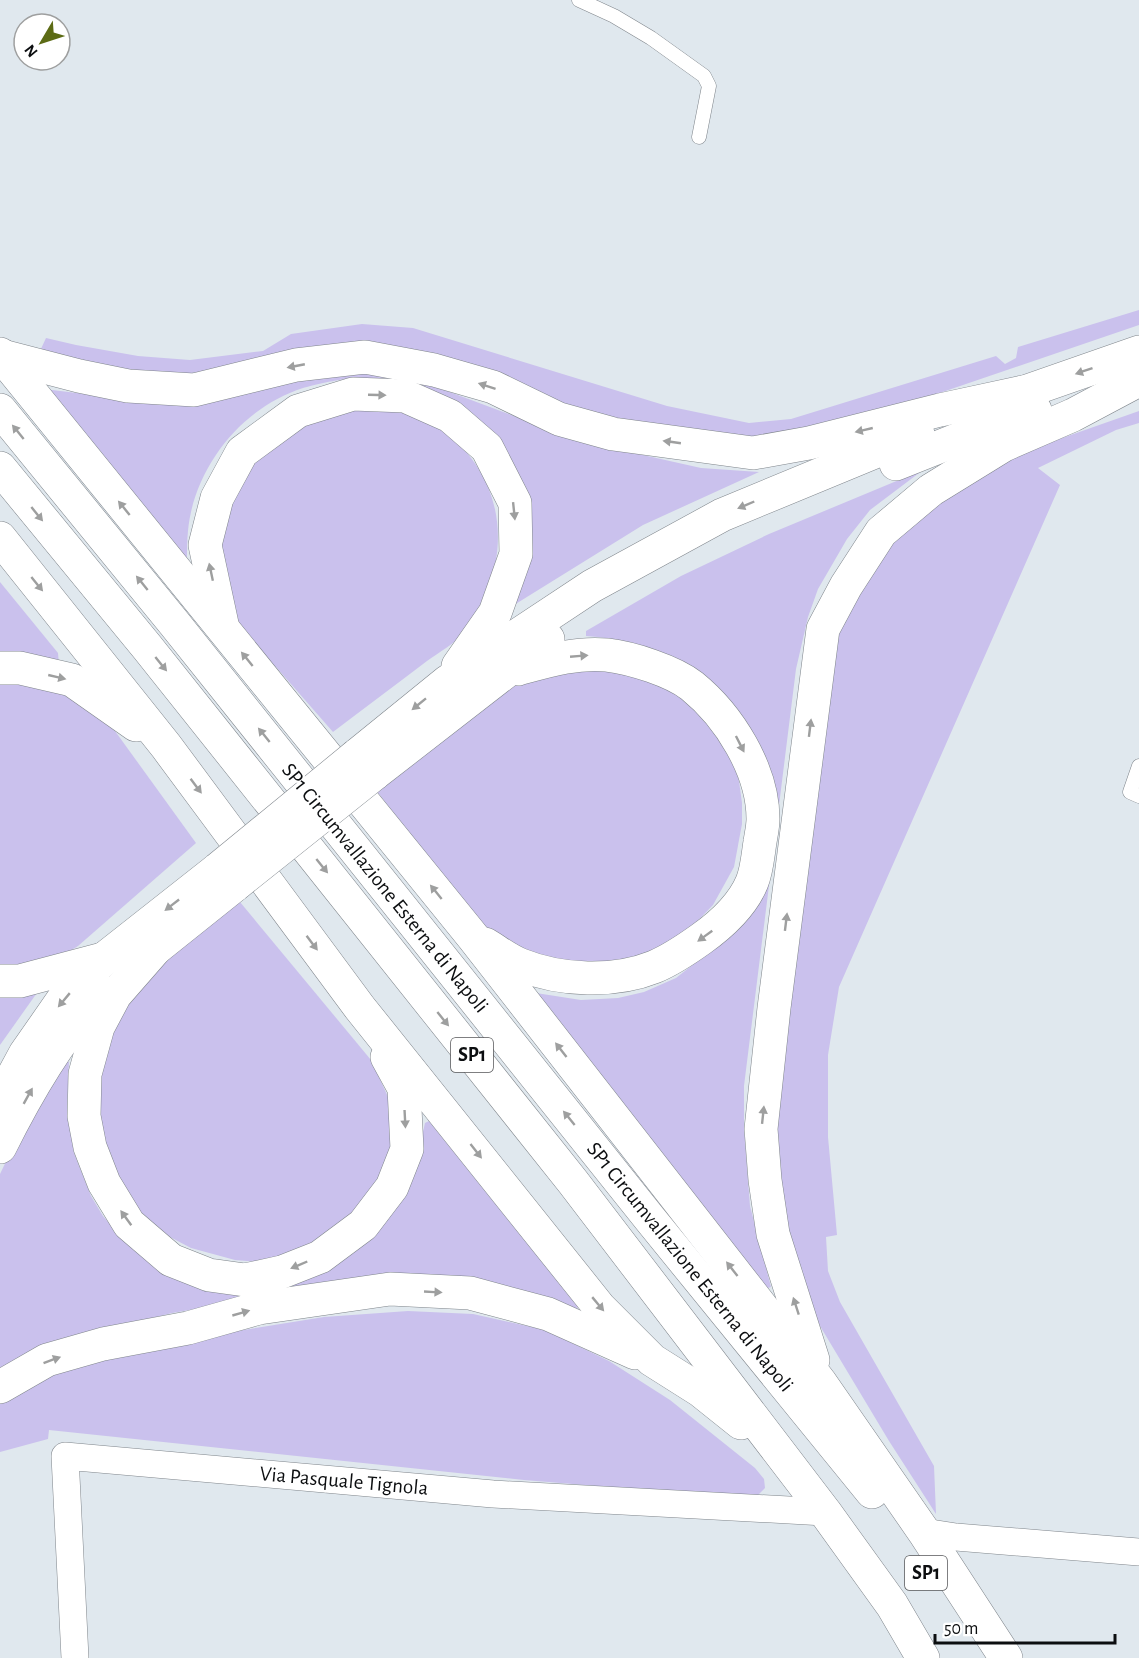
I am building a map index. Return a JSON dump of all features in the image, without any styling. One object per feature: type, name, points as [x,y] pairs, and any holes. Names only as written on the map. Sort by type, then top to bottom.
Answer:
[{"type":"highway","points":[[1,355],[79,376],[128,386],[194,390],[296,365],[365,357],[434,370],[493,387],[559,419],[613,435],[753,453],[809,443],[1023,392],[1138,372]]},
{"type":"highway","points":[[1,355],[473,937],[820,1382],[924,1532],[1006,1658]]},
{"type":"highway","points":[[0,1100],[25,1054],[64,998],[105,958],[226,877],[365,764],[502,674],[602,602],[703,549],[814,497],[1019,415],[1138,372]]},
{"type":"highway","points":[[847,1460],[773,1234],[765,1180],[761,1129],[774,1008],[823,629],[846,586],[882,532],[931,490],[1004,445],[1072,415],[1138,372]]},
{"type":"highway","points":[[447,682],[592,586],[722,515],[1023,392]]},
{"type":"highway","points":[[223,629],[205,545],[217,498],[242,452],[298,411],[353,394],[405,396],[450,416],[487,448],[515,503],[516,554],[495,613],[447,682],[365,764]]},
{"type":"highway","name":"SP1 Circumvallazione Esterna di Napoli","points":[[0,410],[870,1489],[980,1658]]},
{"type":"highway","name":"SP1 Circumvallazione Esterna di Napoli","points":[[0,468],[155,657],[573,1182],[825,1512],[892,1605],[923,1658]]},
{"type":"highway","name":"SP1","points":[[0,538],[166,746],[360,1008],[600,1308],[652,1360],[701,1391],[781,1455]]},
{"type":"highway","points":[[473,937],[520,965],[553,974],[586,978],[623,976],[655,967],[685,950],[737,909],[753,881],[763,819],[758,789],[748,759],[734,731],[691,685],[663,671],[609,655],[557,658],[502,674]]},
{"type":"highway","points":[[0,668],[20,668],[72,680],[166,746]]},
{"type":"highway","points":[[226,877],[157,947],[115,995],[98,1027],[85,1074],[84,1116],[90,1147],[104,1183],[129,1224],[171,1260],[208,1275],[245,1280],[282,1272],[320,1257],[363,1226],[392,1187],[407,1149],[404,1088],[360,1008]]},
{"type":"highway","points":[[0,1147],[46,1064],[93,1002],[121,975],[157,947]]},
{"type":"highway","points":[[0,981],[20,981],[105,958]]},
{"type":"highway","points":[[0,1387],[47,1360],[103,1344],[188,1328],[259,1308],[390,1290],[470,1293],[548,1314],[652,1360]]},
{"type":"street","name":"Via Pasquale Tignola","points":[[75,1658],[65,1456],[493,1494],[825,1512]]},
{"type":"street","points":[[924,1532],[956,1537],[1139,1552]]},
{"type":"lane","points":[[579,0],[614,16],[651,38],[704,76],[709,86],[699,137]]},
{"type":"lane","points":[[1139,766],[1130,792],[1139,796]]},
{"type":"shaded area","points":[[1139,310],[1139,325],[834,429],[761,442],[626,428],[453,369],[204,371],[165,377],[40,351],[46,338],[138,356],[190,360],[263,351],[291,334],[362,324],[413,328],[667,406],[749,423],[791,419],[996,356],[1005,364],[1016,358],[1018,347]]},
{"type":"shaded area","points":[[346,372],[383,374],[439,388],[554,431],[625,451],[701,468],[759,472],[643,525],[514,605],[495,452],[361,383],[352,379],[307,387],[283,396],[246,420],[217,453],[197,491],[189,525],[187,563],[44,389],[150,402]]},
{"type":"shaded area","points":[[312,409],[407,412],[422,417],[461,446],[479,469],[491,495],[497,522],[497,551],[492,579],[480,607],[460,637],[333,732],[276,667],[271,668],[242,629],[227,602],[218,540],[235,477]]},
{"type":"shaded area","points":[[1139,411],[1139,423],[1116,430],[1038,468],[1060,485],[839,987],[828,1055],[828,1137],[837,1235],[826,1237],[828,1271],[840,1302],[934,1466],[936,1514],[820,1326],[789,1245],[773,1188],[773,1094],[834,629],[888,537],[1011,456]]},
{"type":"shaded area","points":[[923,470],[870,510],[847,539],[818,589],[808,617],[796,669],[744,1086],[744,1129],[750,1206],[771,1287],[762,1290],[656,1152],[618,1097],[536,993],[581,1000],[618,998],[644,992],[676,978],[709,952],[769,813],[675,659],[632,643],[586,636],[586,631],[681,576],[769,534]]},
{"type":"shaded area","points":[[0,582],[58,653],[59,665],[0,656]]},
{"type":"shaded area","points":[[623,663],[698,705],[733,760],[742,803],[742,824],[734,867],[713,905],[682,937],[638,960],[595,969],[545,963],[482,929],[373,786],[516,675]]},
{"type":"shaded area","points":[[0,683],[29,684],[62,694],[88,707],[115,731],[196,843],[78,946],[60,957],[0,970]]},
{"type":"shaded area","points":[[235,896],[371,1060],[389,1099],[395,1129],[387,1160],[370,1198],[319,1246],[258,1262],[235,1260],[191,1248],[170,1237],[135,1207],[121,1189],[91,1099],[116,1005]]},
{"type":"shaded area","points":[[39,990],[0,1045],[0,995]]},
{"type":"shaded area","points":[[62,1062],[69,1062],[67,1107],[74,1153],[91,1196],[103,1216],[120,1236],[254,1291],[415,1166],[425,1123],[429,1121],[577,1306],[579,1313],[253,1299],[172,1313],[85,1335],[0,1372],[0,1174],[30,1112]]},
{"type":"shaded area","points":[[408,1311],[473,1314],[545,1330],[609,1361],[670,1400],[755,1468],[764,1479],[765,1488],[758,1495],[743,1498],[524,1480],[49,1430],[48,1439],[0,1452],[0,1399],[64,1367],[144,1346],[324,1317]]}]
